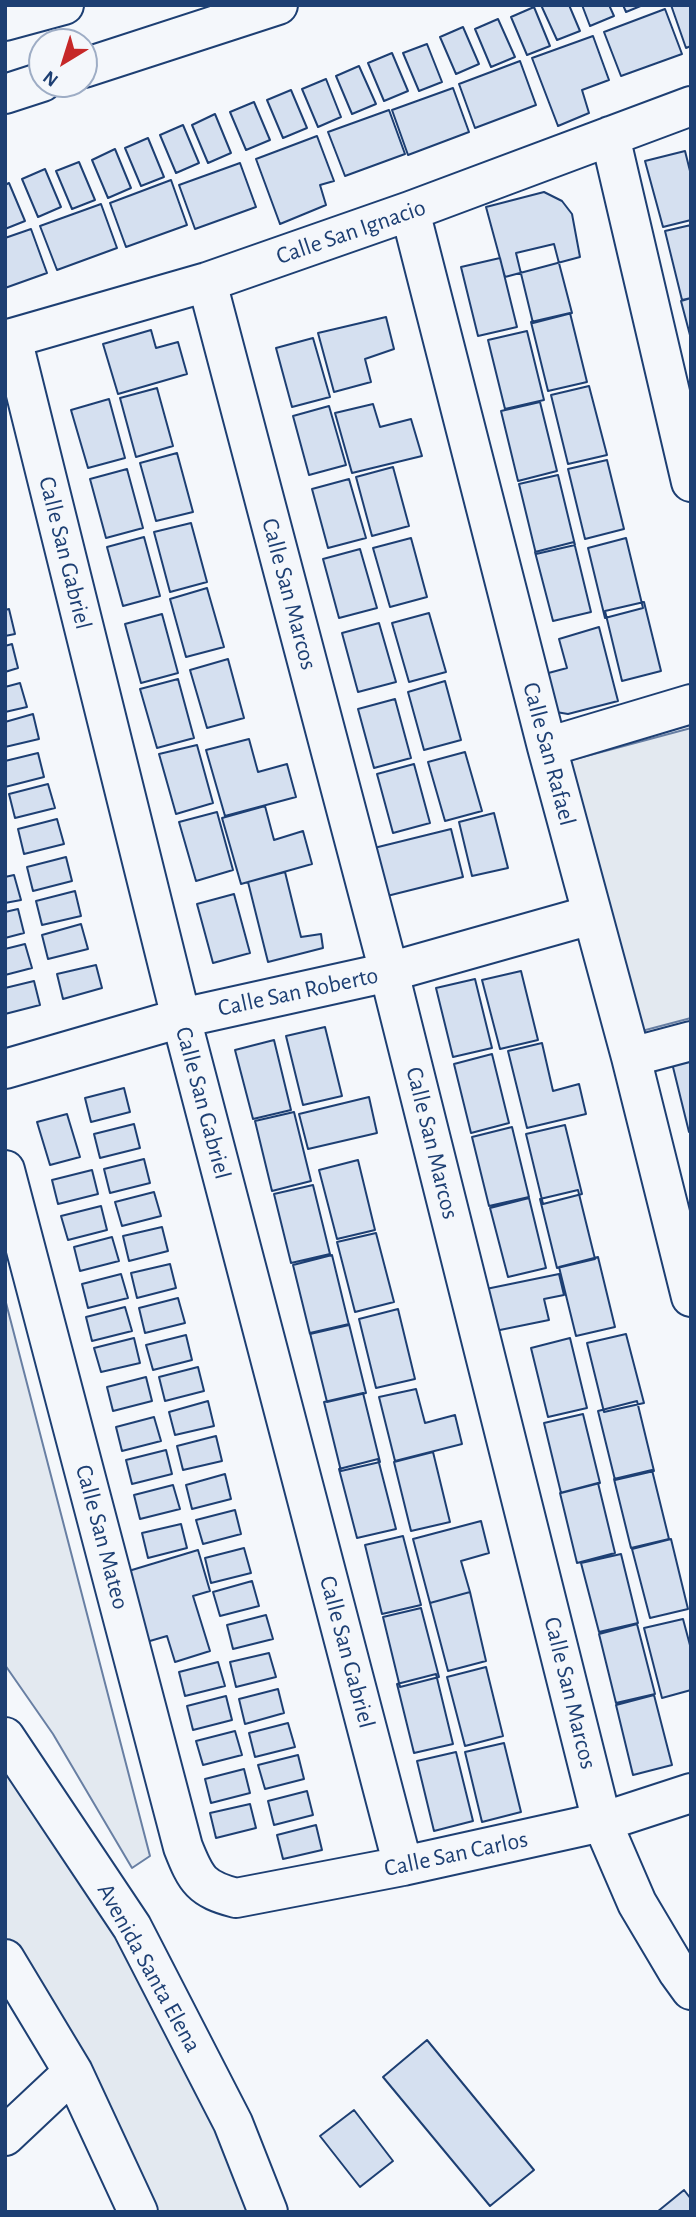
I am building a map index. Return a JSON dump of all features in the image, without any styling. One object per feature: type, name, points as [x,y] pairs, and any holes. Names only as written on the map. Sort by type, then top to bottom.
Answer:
[{"type":"street","points":[[5,21],[64,5]]},
{"type":"street","points":[[98,63],[278,5]]},
{"type":"street","points":[[5,94],[28,87]]},
{"type":"street","name":"Calle San Ignacio","points":[[8,339],[207,282],[410,211],[691,106]]},
{"type":"street","points":[[610,136],[691,482]]},
{"type":"street","name":"Calle San Rafael","points":[[410,211],[691,1297]]},
{"type":"street","name":"Calle San Marcos","points":[[207,282],[389,972],[602,1822],[636,1903],[691,1990]]},
{"type":"street","name":"Calle San Gabriel","points":[[8,339],[181,1018],[403,1866]]},
{"type":"street","points":[[547,747],[691,704]]},
{"type":"street","name":"Calle San Roberto","points":[[5,1069],[181,1018],[389,972],[591,915]]},
{"type":"street","points":[[631,1057],[691,1041]]},
{"type":"street","name":"Calle San Mateo","points":[[5,1170],[183,1847],[192,1870],[201,1882],[218,1894]]},
{"type":"street","name":"Avenida Santa Elena","points":[[5,1737],[132,1927],[233,2123],[268,2212]]},
{"type":"street","name":"Calle San Carlos","points":[[218,1894],[236,1899],[403,1866],[602,1822],[691,1793]]},
{"type":"street","points":[[5,1959],[73,2072],[138,2212]]},
{"type":"street","points":[[5,2136],[73,2072]]},
{"type":"shaded area","points":[[691,728],[691,1018],[638,1032],[564,762]]},
{"type":"shaded area","points":[[5,1299],[150,1856],[132,1868],[53,1734],[5,1665]]},
{"type":"shaded area","points":[[5,1737],[268,2212],[138,2212],[5,1959]]},
{"type":"building","points":[[541,5],[569,5],[580,31],[557,40]]},
{"type":"building","points":[[582,5],[609,5],[614,16],[590,26]]},
{"type":"building","points":[[623,5],[643,5],[626,12]]},
{"type":"building","points":[[671,5],[691,5],[691,46],[686,48]]},
{"type":"building","points":[[534,7],[550,46],[527,55],[511,17]]},
{"type":"building","points":[[665,9],[682,54],[621,76],[604,32]]},
{"type":"building","points":[[498,19],[515,57],[491,67],[475,29]]},
{"type":"building","points":[[463,27],[479,64],[456,74],[440,37]]},
{"type":"building","points":[[593,36],[609,80],[582,90],[589,113],[558,126],[532,58]]},
{"type":"building","points":[[427,44],[442,82],[419,91],[403,53]]},
{"type":"building","points":[[392,53],[408,91],[384,101],[368,63]]},
{"type":"building","points":[[520,61],[536,105],[475,128],[459,84]]},
{"type":"building","points":[[359,66],[376,104],[352,114],[336,76]]},
{"type":"building","points":[[326,79],[341,117],[318,127],[302,89]]},
{"type":"building","points":[[453,88],[469,132],[408,155],[392,110]]},
{"type":"building","points":[[291,90],[307,128],[283,138],[267,100]]},
{"type":"building","points":[[254,102],[270,140],[246,150],[230,112]]},
{"type":"building","points":[[389,110],[405,154],[345,176],[328,132]]},
{"type":"building","points":[[215,114],[231,153],[208,163],[192,125]]},
{"type":"building","points":[[183,125],[199,163],[176,173],[160,135]]},
{"type":"building","points":[[317,136],[334,181],[320,185],[326,205],[280,224],[256,159]]},
{"type":"building","points":[[148,138],[164,177],[141,186],[125,148]]},
{"type":"building","points":[[115,149],[131,188],[108,198],[92,160]]},
{"type":"building","points":[[685,151],[691,175],[691,220],[663,227],[645,161]]},
{"type":"building","points":[[79,162],[95,200],[72,209],[56,171]]},
{"type":"building","points":[[240,163],[256,207],[195,229],[179,185]]},
{"type":"building","points":[[45,169],[61,207],[38,217],[22,179]]},
{"type":"building","points":[[171,180],[187,225],[126,247],[110,203]]},
{"type":"building","points":[[9,183],[25,221],[5,229],[5,185]]},
{"type":"building","points":[[544,192],[562,201],[572,214],[580,257],[505,277],[486,207]]},
{"type":"building","points":[[101,204],[117,248],[57,270],[40,226]]},
{"type":"building","points":[[691,225],[691,298],[682,300],[665,231]]},
{"type":"building","points":[[31,229],[47,273],[5,288],[5,238]]},
{"type":"building","points":[[554,244],[572,313],[533,323],[516,253]]},
{"type":"building","points":[[500,258],[517,327],[478,336],[461,267]]},
{"type":"building","points":[[691,298],[691,339],[681,301]]},
{"type":"building","points":[[570,313],[587,382],[548,391],[531,322]]},
{"type":"building","points":[[386,317],[394,349],[365,359],[371,382],[334,392],[318,333]]},
{"type":"building","points":[[151,330],[156,348],[178,342],[187,374],[118,394],[103,344]]},
{"type":"building","points":[[527,331],[544,400],[505,409],[488,340]]},
{"type":"building","points":[[313,338],[330,397],[292,407],[276,348]]},
{"type":"building","points":[[589,386],[607,455],[568,464],[551,395]]},
{"type":"building","points":[[157,388],[173,446],[136,457],[120,398]]},
{"type":"building","points":[[109,399],[125,458],[88,468],[71,410]]},
{"type":"building","points":[[540,402],[557,471],[518,481],[501,411]]},
{"type":"building","points":[[373,404],[380,427],[411,419],[422,456],[352,473],[335,413]]},
{"type":"building","points":[[329,406],[346,465],[309,475],[293,416]]},
{"type":"building","points":[[177,453],[193,512],[156,521],[140,463]]},
{"type":"building","points":[[607,460],[624,529],[585,539],[568,469]]},
{"type":"building","points":[[393,467],[409,526],[372,536],[356,477]]},
{"type":"building","points":[[127,469],[143,528],[106,538],[90,479]]},
{"type":"building","points":[[558,475],[575,545],[536,554],[519,484]]},
{"type":"building","points":[[349,479],[366,538],[328,548],[312,489]]},
{"type":"building","points":[[191,523],[207,582],[170,592],[154,532]]},
{"type":"building","points":[[144,537],[160,596],[123,606],[107,547]]},
{"type":"building","points":[[411,538],[427,597],[390,607],[373,548]]},
{"type":"building","points":[[626,538],[643,608],[605,618],[588,548]]},
{"type":"building","points":[[574,542],[591,612],[553,621],[535,552]]},
{"type":"building","points":[[360,549],[377,608],[339,618],[323,559]]},
{"type":"building","points":[[207,588],[224,647],[186,657],[170,599]]},
{"type":"building","points":[[644,602],[661,671],[622,681],[605,611]]},
{"type":"building","points":[[9,609],[15,634],[5,636],[5,610]]},
{"type":"building","points":[[429,613],[446,672],[409,682],[392,623]]},
{"type":"building","points":[[162,614],[178,673],[141,683],[125,624]]},
{"type":"building","points":[[379,623],[396,682],[358,692],[342,633]]},
{"type":"building","points":[[599,627],[618,701],[568,714],[556,712],[541,675],[567,668],[559,639]]},
{"type":"building","points":[[12,644],[18,668],[5,672],[5,646]]},
{"type":"building","points":[[228,659],[244,718],[207,728],[190,670]]},
{"type":"building","points":[[178,679],[194,738],[157,748],[140,689]]},
{"type":"building","points":[[445,681],[461,740],[424,750],[408,692]]},
{"type":"building","points":[[20,683],[27,707],[5,712],[5,687]]},
{"type":"building","points":[[395,699],[411,758],[374,768],[358,709]]},
{"type":"building","points":[[33,714],[39,739],[5,747],[5,722]]},
{"type":"building","points":[[249,739],[258,772],[287,764],[296,797],[225,816],[206,750]]},
{"type":"building","points":[[197,745],[213,803],[176,814],[159,754]]},
{"type":"building","points":[[465,752],[482,811],[445,821],[428,762]]},
{"type":"building","points":[[38,753],[44,777],[5,787],[5,761]]},
{"type":"building","points":[[414,764],[430,823],[393,833],[377,774]]},
{"type":"building","points":[[48,784],[55,808],[15,818],[9,794]]},
{"type":"building","points":[[265,806],[274,840],[303,831],[312,864],[241,884],[222,818]]},
{"type":"building","points":[[217,812],[233,870],[196,881],[179,822]]},
{"type":"building","points":[[494,813],[508,868],[472,876],[459,822]]},
{"type":"building","points":[[57,819],[64,844],[24,854],[18,829]]},
{"type":"building","points":[[451,829],[463,877],[383,897],[370,849]]},
{"type":"building","points":[[66,857],[72,881],[33,891],[27,867]]},
{"type":"building","points":[[285,872],[301,937],[321,934],[323,948],[268,962],[248,882]]},
{"type":"building","points":[[14,875],[21,900],[5,903],[5,877]]},
{"type":"building","points":[[75,891],[81,916],[42,925],[36,901]]},
{"type":"building","points":[[234,894],[250,953],[213,963],[197,904]]},
{"type":"building","points":[[18,909],[24,933],[5,938],[5,912]]},
{"type":"building","points":[[81,924],[88,949],[48,959],[42,935]]},
{"type":"building","points":[[25,944],[32,968],[5,975],[5,949]]},
{"type":"building","points":[[96,965],[102,988],[63,999],[57,974]]},
{"type":"building","points":[[521,971],[538,1040],[500,1049],[482,980]]},
{"type":"building","points":[[475,979],[492,1048],[453,1057],[436,988]]},
{"type":"building","points":[[34,981],[40,1005],[5,1014],[5,988]]},
{"type":"building","points":[[325,1027],[342,1096],[303,1105],[286,1036]]},
{"type":"building","points":[[274,1040],[291,1110],[253,1119],[235,1050]]},
{"type":"building","points":[[542,1043],[553,1091],[579,1084],[586,1114],[527,1128],[508,1051]]},
{"type":"building","points":[[492,1054],[509,1123],[471,1133],[454,1064]]},
{"type":"building","points":[[691,1059],[691,1132],[689,1132],[672,1063]]},
{"type":"building","points":[[124,1088],[130,1112],[91,1122],[85,1098]]},
{"type":"building","points":[[369,1097],[377,1133],[308,1149],[299,1114]]},
{"type":"building","points":[[294,1112],[311,1181],[272,1191],[255,1121]]},
{"type":"building","points":[[67,1114],[80,1157],[50,1165],[37,1122]]},
{"type":"building","points":[[134,1124],[140,1148],[100,1158],[94,1134]]},
{"type":"building","points":[[565,1125],[582,1194],[543,1204],[526,1134]]},
{"type":"building","points":[[512,1127],[529,1197],[489,1206],[472,1137]]},
{"type":"building","points":[[144,1159],[150,1183],[110,1193],[104,1169]]},
{"type":"building","points":[[358,1160],[375,1230],[337,1239],[319,1170]]},
{"type":"building","points":[[92,1170],[98,1194],[58,1204],[52,1180]]},
{"type":"building","points":[[313,1185],[330,1254],[291,1263],[274,1194]]},
{"type":"building","points":[[578,1190],[595,1259],[557,1268],[540,1199]]},
{"type":"building","points":[[154,1192],[161,1216],[122,1226],[115,1202]]},
{"type":"building","points":[[529,1198],[546,1268],[508,1277],[490,1208]]},
{"type":"building","points":[[101,1206],[107,1230],[68,1240],[61,1216]]},
{"type":"building","points":[[162,1227],[168,1251],[129,1261],[123,1236]]},
{"type":"building","points":[[376,1233],[394,1302],[355,1312],[337,1242]]},
{"type":"building","points":[[112,1237],[119,1261],[80,1271],[74,1247]]},
{"type":"building","points":[[332,1255],[349,1325],[310,1334],[293,1265]]},
{"type":"building","points":[[598,1257],[615,1327],[576,1336],[559,1267]]},
{"type":"building","points":[[170,1264],[176,1288],[137,1298],[131,1273]]},
{"type":"building","points":[[121,1274],[128,1298],[88,1308],[82,1284]]},
{"type":"building","points":[[559,1274],[564,1295],[544,1299],[549,1320],[495,1331],[486,1289]]},
{"type":"building","points":[[178,1298],[185,1323],[145,1333],[139,1308]]},
{"type":"building","points":[[125,1307],[132,1331],[92,1341],[86,1317]]},
{"type":"building","points":[[398,1309],[415,1379],[376,1388],[359,1319]]},
{"type":"building","points":[[349,1324],[366,1393],[327,1402],[310,1333]]},
{"type":"building","points":[[626,1334],[644,1403],[604,1412],[587,1343]]},
{"type":"building","points":[[186,1335],[192,1360],[153,1370],[146,1345]]},
{"type":"building","points":[[134,1338],[140,1363],[101,1372],[94,1348]]},
{"type":"building","points":[[570,1338],[587,1408],[548,1417],[531,1348]]},
{"type":"building","points":[[198,1367],[204,1391],[165,1401],[159,1377]]},
{"type":"building","points":[[146,1377],[152,1401],[113,1411],[107,1387]]},
{"type":"building","points":[[416,1389],[425,1423],[455,1415],[462,1444],[395,1461],[379,1397]]},
{"type":"building","points":[[363,1393],[380,1462],[341,1471],[324,1402]]},
{"type":"building","points":[[208,1401],[214,1426],[175,1435],[169,1412]]},
{"type":"building","points":[[637,1401],[654,1471],[615,1480],[598,1411]]},
{"type":"building","points":[[583,1414],[600,1483],[561,1493],[544,1423]]},
{"type":"building","points":[[154,1417],[161,1441],[122,1451],[116,1427]]},
{"type":"building","points":[[216,1436],[222,1461],[183,1470],[177,1446]]},
{"type":"building","points":[[166,1450],[172,1474],[132,1484],[126,1460]]},
{"type":"building","points":[[433,1452],[450,1522],[411,1531],[394,1462]]},
{"type":"building","points":[[378,1459],[396,1529],[357,1538],[339,1469]]},
{"type":"building","points":[[652,1470],[669,1539],[631,1548],[614,1479]]},
{"type":"building","points":[[225,1474],[231,1499],[192,1509],[186,1485]]},
{"type":"building","points":[[598,1483],[615,1553],[577,1563],[560,1493]]},
{"type":"building","points":[[173,1485],[180,1509],[140,1519],[134,1495]]},
{"type":"building","points":[[235,1510],[241,1534],[203,1544],[196,1520]]},
{"type":"building","points":[[481,1521],[489,1553],[461,1561],[470,1592],[430,1603],[413,1539]]},
{"type":"building","points":[[181,1524],[187,1548],[148,1558],[142,1533]]},
{"type":"building","points":[[403,1536],[421,1605],[382,1614],[365,1545]]},
{"type":"building","points":[[671,1539],[688,1609],[650,1618],[632,1549]]},
{"type":"building","points":[[244,1548],[251,1573],[211,1583],[205,1558]]},
{"type":"building","points":[[198,1550],[210,1591],[193,1596],[210,1651],[175,1662],[167,1636],[143,1643],[122,1573]]},
{"type":"building","points":[[621,1554],[638,1623],[599,1632],[581,1563]]},
{"type":"building","points":[[252,1581],[259,1606],[220,1616],[213,1592]]},
{"type":"building","points":[[470,1592],[486,1661],[448,1671],[430,1603]]},
{"type":"building","points":[[421,1608],[439,1677],[400,1687],[383,1617]]},
{"type":"building","points":[[266,1615],[273,1639],[233,1649],[227,1625]]},
{"type":"building","points":[[683,1619],[691,1649],[691,1690],[662,1698],[644,1628]]},
{"type":"building","points":[[637,1624],[655,1694],[616,1703],[599,1634]]},
{"type":"building","points":[[269,1653],[276,1677],[236,1687],[230,1662]]},
{"type":"building","points":[[218,1662],[225,1686],[185,1696],[179,1672]]},
{"type":"building","points":[[486,1667],[503,1736],[465,1746],[447,1677]]},
{"type":"building","points":[[436,1674],[453,1744],[414,1753],[397,1684]]},
{"type":"building","points":[[278,1689],[284,1713],[245,1724],[239,1699]]},
{"type":"building","points":[[654,1695],[672,1765],[633,1775],[616,1705]]},
{"type":"building","points":[[226,1696],[232,1720],[193,1730],[187,1706]]},
{"type":"building","points":[[288,1723],[295,1747],[255,1757],[249,1733]]},
{"type":"building","points":[[235,1731],[242,1755],[203,1765],[196,1741]]},
{"type":"building","points":[[504,1743],[521,1812],[482,1822],[465,1752]]},
{"type":"building","points":[[456,1752],[473,1821],[434,1831],[417,1761]]},
{"type":"building","points":[[298,1755],[304,1779],[265,1789],[258,1765]]},
{"type":"building","points":[[244,1769],[250,1793],[211,1803],[205,1779]]},
{"type":"building","points":[[307,1791],[313,1815],[274,1825],[268,1801]]},
{"type":"building","points":[[250,1804],[256,1828],[216,1838],[210,1813]]},
{"type":"building","points":[[316,1825],[322,1850],[283,1859],[277,1835]]},
{"type":"building","points":[[427,2040],[534,2170],[490,2206],[383,2077]]},
{"type":"building","points":[[354,2110],[393,2161],[360,2187],[320,2136]]},
{"type":"building","points":[[684,2190],[691,2199],[691,2212],[657,2212]]}]
